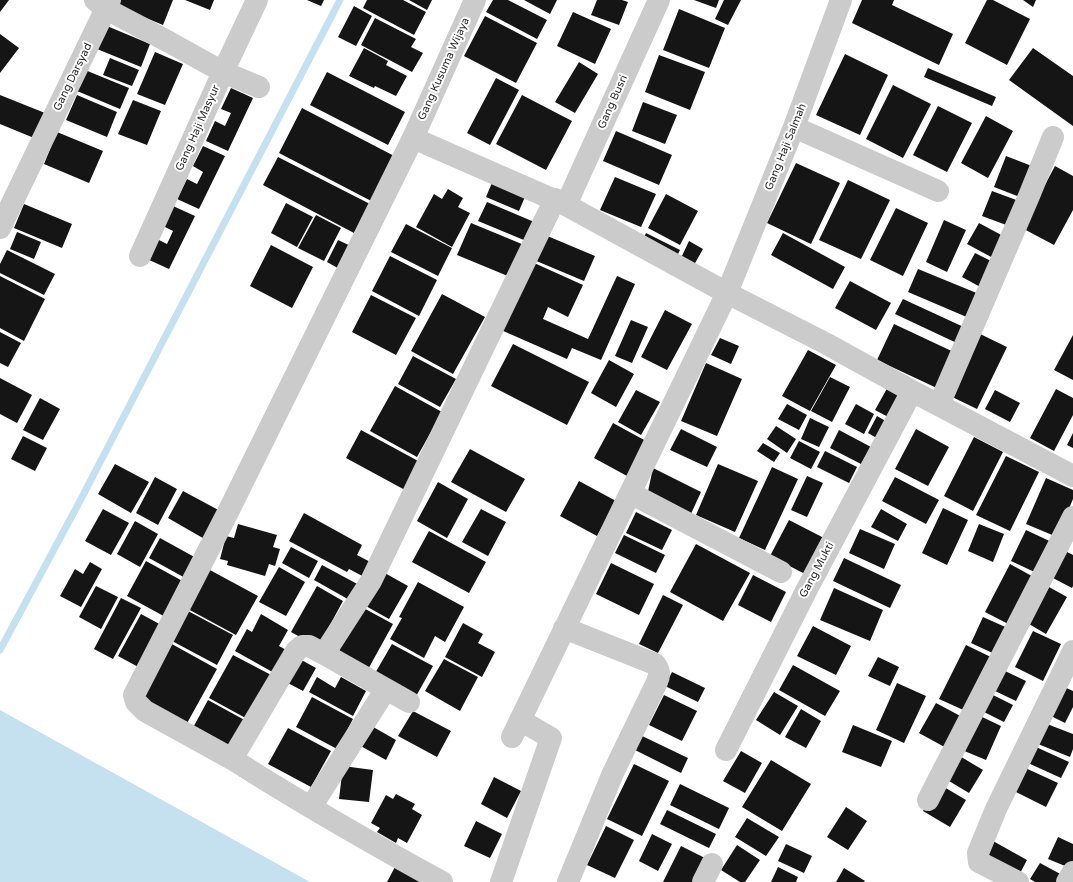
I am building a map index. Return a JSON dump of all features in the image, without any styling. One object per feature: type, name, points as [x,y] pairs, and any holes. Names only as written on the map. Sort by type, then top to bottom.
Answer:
[{"type":"street","name":"Gang Haji Masyur","points":[[140,256],[257,0]]},
{"type":"street","name":"Gang Kusuma Wijaya","points":[[232,760],[145,711],[136,702],[134,695],[228,512],[414,138],[475,0]]},
{"type":"street","name":"Gang Busri","points":[[324,654],[371,581],[659,0]]},
{"type":"street","name":"Gang Haji Salmah","points":[[501,882],[551,738],[516,729],[727,293],[794,128],[841,0]]},
{"type":"street","points":[[104,3],[168,42],[223,72],[259,87]]},
{"type":"street","name":"Gang Darsyad","points":[[0,228],[37,153],[104,3]]},
{"type":"street","points":[[794,128],[938,191]]},
{"type":"street","points":[[939,405],[1053,137]]},
{"type":"street","points":[[414,138],[560,202],[727,293],[1073,476]]},
{"type":"street","name":"Gang Mukti","points":[[726,750],[806,591],[912,391]]},
{"type":"street","points":[[630,493],[781,572]]},
{"type":"street","points":[[928,800],[1073,517]]},
{"type":"street","points":[[564,628],[655,664],[659,670],[658,682],[613,772],[568,882]]},
{"type":"street","points":[[409,702],[324,654],[306,646],[302,646],[296,651],[232,760],[375,845],[442,882]]},
{"type":"street","points":[[1018,882],[979,862],[978,854],[996,809],[1073,652]]},
{"type":"street","points":[[311,807],[386,689]]},
{"type":"street","points":[[1067,882],[1073,872]]},
{"type":"water","points":[[0,710],[310,882],[0,882]]},
{"type":"building","points":[[0,0],[9,0],[0,12]]},
{"type":"building","points":[[120,0],[173,0],[163,25],[117,6]]},
{"type":"building","points":[[185,0],[214,0],[210,10]]},
{"type":"building","points":[[307,0],[324,0],[321,6]]},
{"type":"building","points":[[367,0],[403,0],[426,12],[414,35],[363,8]]},
{"type":"building","points":[[409,0],[432,0],[427,10]]},
{"type":"building","points":[[493,0],[508,0],[547,20],[537,39],[486,12]]},
{"type":"building","points":[[524,0],[557,0],[550,14]]},
{"type":"building","points":[[597,0],[622,0],[628,2],[619,25],[591,15]]},
{"type":"building","points":[[694,0],[719,0],[716,8]]},
{"type":"building","points":[[724,0],[741,0],[728,25],[715,19]]},
{"type":"building","points":[[862,0],[894,0],[892,5],[953,34],[939,65],[852,23]]},
{"type":"building","points":[[987,0],[993,0],[1030,19],[1007,65],[965,43]]},
{"type":"building","points":[[1023,0],[1036,0],[1033,7]]},
{"type":"building","points":[[354,6],[372,16],[356,46],[338,37]]},
{"type":"building","points":[[679,9],[725,28],[709,68],[663,50]]},
{"type":"building","points":[[573,12],[611,29],[595,64],[557,46]]},
{"type":"building","points":[[485,16],[537,43],[516,83],[464,56]]},
{"type":"building","points":[[375,18],[416,39],[411,47],[423,53],[412,72],[361,45]]},
{"type":"building","points":[[107,26],[150,44],[141,67],[97,49]]},
{"type":"building","points":[[0,34],[19,48],[0,73]]},
{"type":"building","points":[[364,48],[388,61],[386,65],[407,76],[396,96],[375,86],[374,88],[349,76]]},
{"type":"building","points":[[1033,48],[1073,76],[1073,126],[1009,80]]},
{"type":"building","points":[[155,52],[183,64],[165,105],[137,94]]},
{"type":"building","points":[[845,54],[888,75],[860,135],[816,115]]},
{"type":"building","points":[[659,55],[705,72],[690,110],[645,92]]},
{"type":"building","points":[[110,58],[139,70],[132,86],[103,75]]},
{"type":"building","points":[[579,62],[598,74],[575,113],[555,102]]},
{"type":"building","points":[[928,68],[996,97],[992,106],[924,77]]},
{"type":"building","points":[[85,70],[129,88],[120,109],[77,91]]},
{"type":"building","points":[[327,72],[405,112],[388,145],[310,105]]},
{"type":"building","points":[[496,78],[519,90],[490,145],[467,133]]},
{"type":"building","points":[[893,85],[931,104],[903,158],[866,139]]},
{"type":"building","points":[[231,88],[253,98],[228,151],[206,141],[215,121],[225,126],[231,113],[221,109]]},
{"type":"building","points":[[0,95],[45,113],[34,138],[0,124]]},
{"type":"building","points":[[77,95],[117,112],[107,137],[66,120]]},
{"type":"building","points":[[522,95],[572,121],[546,170],[496,144]]},
{"type":"building","points":[[133,100],[161,111],[147,145],[118,134]]},
{"type":"building","points":[[643,102],[677,115],[665,144],[632,131]]},
{"type":"building","points":[[938,106],[972,123],[947,172],[913,155]]},
{"type":"building","points":[[302,108],[400,159],[377,204],[279,153]]},
{"type":"building","points":[[986,116],[1013,131],[988,178],[961,163]]},
{"type":"building","points":[[616,131],[672,155],[659,185],[603,161]]},
{"type":"building","points":[[57,132],[103,151],[89,183],[44,164]]},
{"type":"building","points":[[203,146],[225,156],[199,209],[177,199],[187,179],[197,184],[203,172],[193,166]]},
{"type":"building","points":[[1006,156],[1037,168],[1025,199],[994,187]]},
{"type":"building","points":[[278,157],[370,204],[354,233],[263,185]]},
{"type":"building","points":[[796,163],[840,183],[811,244],[767,223]]},
{"type":"building","points":[[1055,166],[1073,176],[1073,210],[1054,245],[1022,228]]},
{"type":"building","points":[[615,177],[656,194],[641,227],[600,210]]},
{"type":"building","points":[[494,178],[527,192],[519,211],[486,197]]},
{"type":"building","points":[[848,180],[890,200],[861,259],[819,240]]},
{"type":"building","points":[[448,189],[463,198],[458,207],[470,213],[452,247],[416,227],[434,194],[442,199]]},
{"type":"building","points":[[992,191],[1019,201],[1009,226],[982,216]]},
{"type":"building","points":[[666,194],[698,211],[680,245],[648,228]]},
{"type":"building","points":[[487,202],[539,224],[531,243],[478,221]]},
{"type":"building","points":[[286,203],[313,217],[297,247],[271,233]]},
{"type":"building","points":[[24,204],[72,224],[62,248],[14,228]]},
{"type":"building","points":[[173,206],[195,216],[169,269],[147,259],[157,239],[167,244],[173,231],[163,226]]},
{"type":"building","points":[[896,208],[928,223],[903,276],[870,260]]},
{"type":"building","points":[[316,215],[341,228],[324,261],[298,248]]},
{"type":"building","points":[[944,220],[966,230],[947,272],[926,262]]},
{"type":"building","points":[[471,223],[529,247],[515,279],[457,255]]},
{"type":"building","points":[[979,223],[1005,237],[993,258],[967,244]]},
{"type":"building","points":[[406,224],[452,248],[438,276],[391,252]]},
{"type":"building","points":[[17,232],[41,242],[34,259],[10,249]]},
{"type":"building","points":[[646,233],[680,250],[676,258],[642,242]]},
{"type":"building","points":[[783,233],[845,267],[833,289],[771,255]]},
{"type":"building","points":[[545,235],[595,256],[584,281],[534,260]]},
{"type":"building","points":[[338,240],[355,248],[343,271],[327,262]]},
{"type":"building","points":[[689,241],[703,249],[694,265],[681,258]]},
{"type":"building","points":[[271,245],[313,267],[292,308],[250,286]]},
{"type":"building","points":[[7,250],[55,274],[44,295],[0,273],[0,264]]},
{"type":"building","points":[[975,253],[997,264],[984,289],[962,277]]},
{"type":"building","points":[[390,256],[437,280],[419,316],[372,291]]},
{"type":"building","points":[[532,262],[583,285],[568,317],[548,307],[543,319],[588,339],[617,276],[635,284],[601,360],[572,348],[567,359],[501,330]]},
{"type":"building","points":[[918,269],[979,294],[969,318],[908,292]]},
{"type":"building","points":[[0,276],[45,299],[24,341],[0,328]]},
{"type":"building","points":[[850,281],[891,303],[876,330],[835,308]]},
{"type":"building","points":[[442,294],[485,317],[453,374],[411,351]]},
{"type":"building","points":[[371,295],[416,318],[396,355],[352,332]]},
{"type":"building","points":[[903,299],[968,329],[961,345],[895,314]]},
{"type":"building","points":[[665,310],[692,324],[667,370],[641,357]]},
{"type":"building","points":[[631,320],[648,327],[632,363],[615,356]]},
{"type":"building","points":[[894,324],[958,354],[941,390],[877,360]]},
{"type":"building","points":[[0,332],[21,343],[8,367],[0,363]]},
{"type":"building","points":[[976,332],[1007,347],[977,409],[946,394]]},
{"type":"building","points":[[1073,335],[1073,380],[1054,370]]},
{"type":"building","points":[[720,338],[739,346],[731,364],[711,355]]},
{"type":"building","points":[[513,344],[589,382],[567,425],[491,386]]},
{"type":"building","points":[[808,350],[836,365],[810,411],[782,396]]},
{"type":"building","points":[[413,356],[456,379],[440,407],[398,384]]},
{"type":"building","points":[[609,360],[634,374],[616,407],[591,393]]},
{"type":"building","points":[[706,363],[742,379],[717,436],[681,421]]},
{"type":"building","points":[[830,377],[850,387],[832,422],[811,411]]},
{"type":"building","points":[[0,378],[32,395],[17,423],[0,414]]},
{"type":"building","points":[[889,385],[906,396],[892,419],[875,410]]},
{"type":"building","points":[[395,386],[442,412],[417,457],[370,431]]},
{"type":"building","points":[[1056,389],[1073,398],[1073,415],[1054,451],[1030,438]]},
{"type":"building","points":[[636,390],[660,402],[641,435],[618,422]]},
{"type":"building","points":[[995,390],[1020,403],[1010,422],[985,409]]},
{"type":"building","points":[[40,398],[60,409],[43,440],[23,430]]},
{"type":"building","points":[[787,404],[807,415],[799,430],[778,419]]},
{"type":"building","points":[[856,404],[874,414],[864,434],[845,424]]},
{"type":"building","points":[[877,416],[889,423],[880,440],[868,433]]},
{"type":"building","points":[[810,418],[829,427],[819,447],[801,439]]},
{"type":"building","points":[[613,423],[646,441],[627,476],[594,458]]},
{"type":"building","points":[[776,426],[796,439],[787,453],[767,439]]},
{"type":"building","points":[[681,429],[717,447],[707,467],[670,450]]},
{"type":"building","points":[[916,429],[949,447],[928,486],[895,469]]},
{"type":"building","points":[[361,430],[420,462],[405,490],[346,458]]},
{"type":"building","points":[[839,430],[871,447],[861,464],[830,448]]},
{"type":"building","points":[[1073,433],[1073,448],[1067,445]]},
{"type":"building","points":[[23,436],[47,448],[35,471],[11,459]]},
{"type":"building","points":[[974,437],[1003,452],[973,511],[944,496]]},
{"type":"building","points":[[799,441],[820,452],[811,469],[790,458]]},
{"type":"building","points":[[763,443],[780,453],[774,462],[757,451]]},
{"type":"building","points":[[470,449],[525,479],[506,512],[451,482]]},
{"type":"building","points":[[825,451],[857,467],[849,483],[817,467]]},
{"type":"building","points":[[1006,456],[1039,472],[1010,531],[976,515]]},
{"type":"building","points":[[115,464],[149,482],[131,513],[98,494]]},
{"type":"building","points":[[718,464],[758,481],[735,532],[696,515]]},
{"type":"building","points":[[772,467],[798,479],[765,550],[739,538]]},
{"type":"building","points":[[653,468],[701,492],[690,516],[647,496]]},
{"type":"building","points":[[807,476],[823,483],[807,517],[791,510]]},
{"type":"building","points":[[155,477],[177,489],[158,525],[136,513]]},
{"type":"building","points":[[895,477],[939,500],[926,524],[882,501]]},
{"type":"building","points":[[1046,478],[1073,490],[1073,499],[1057,537],[1026,524]]},
{"type":"building","points":[[579,481],[616,501],[597,536],[560,516]]},
{"type":"building","points":[[438,482],[468,499],[447,538],[417,521]]},
{"type":"building","points":[[183,491],[224,513],[208,541],[168,518]]},
{"type":"building","points":[[943,508],[968,520],[947,565],[922,553]]},
{"type":"building","points":[[103,509],[129,523],[111,555],[85,541]]},
{"type":"building","points":[[481,509],[506,522],[488,556],[462,542]]},
{"type":"building","points":[[881,509],[907,524],[898,541],[871,527]]},
{"type":"building","points":[[636,512],[672,530],[662,550],[626,533]]},
{"type":"building","points":[[304,513],[362,545],[357,555],[376,565],[368,579],[349,569],[347,572],[289,541]]},
{"type":"building","points":[[789,520],[824,538],[805,574],[770,556]]},
{"type":"building","points":[[135,521],[158,534],[140,567],[117,554]]},
{"type":"building","points":[[238,524],[277,535],[273,547],[280,549],[275,566],[269,564],[265,576],[227,565],[228,561],[220,559],[226,536],[234,538]]},
{"type":"building","points":[[979,524],[1004,534],[993,562],[968,551]]},
{"type":"building","points":[[860,529],[895,544],[884,569],[849,553]]},
{"type":"building","points":[[1026,530],[1058,545],[1043,576],[1011,561]]},
{"type":"building","points":[[429,531],[486,562],[469,593],[412,562]]},
{"type":"building","points":[[624,535],[665,555],[656,573],[615,553]]},
{"type":"building","points":[[160,538],[198,559],[187,579],[149,558]]},
{"type":"building","points":[[696,544],[750,573],[723,621],[670,592]]},
{"type":"building","points":[[291,547],[318,561],[309,578],[282,563]]},
{"type":"building","points":[[1065,551],[1073,555],[1072,588],[1051,577]]},
{"type":"building","points":[[844,558],[901,585],[890,608],[833,581]]},
{"type":"building","points":[[146,561],[188,584],[169,619],[127,596]]},
{"type":"building","points":[[90,562],[102,569],[81,607],[60,596],[75,569],[83,574]]},
{"type":"building","points":[[611,563],[654,584],[639,615],[596,594]]},
{"type":"building","points":[[1010,564],[1039,580],[1014,627],[985,612]]},
{"type":"building","points":[[322,565],[361,586],[353,602],[314,580]]},
{"type":"building","points":[[279,567],[305,582],[286,616],[259,602]]},
{"type":"building","points":[[208,569],[258,596],[236,635],[186,608]]},
{"type":"building","points":[[383,572],[408,586],[389,619],[364,605]]},
{"type":"building","points":[[753,575],[786,592],[771,622],[738,605]]},
{"type":"building","points":[[418,582],[464,607],[445,642],[435,636],[424,658],[390,639],[402,618],[399,617]]},
{"type":"building","points":[[96,586],[118,597],[101,629],[79,617]]},
{"type":"building","points":[[317,586],[343,601],[318,647],[291,632]]},
{"type":"building","points":[[1049,587],[1067,597],[1046,634],[1029,624]]},
{"type":"building","points":[[834,588],[883,610],[870,641],[820,620]]},
{"type":"building","points":[[663,595],[683,605],[658,653],[639,644]]},
{"type":"building","points":[[121,598],[141,608],[113,659],[94,649]]},
{"type":"building","points":[[358,605],[393,624],[366,673],[331,654]]},
{"type":"building","points":[[188,611],[233,635],[217,665],[172,641]]},
{"type":"building","points":[[141,614],[165,627],[142,669],[118,656]]},
{"type":"building","points":[[261,614],[288,630],[279,646],[288,651],[276,674],[235,651],[247,629],[252,632]]},
{"type":"building","points":[[983,617],[1012,630],[999,656],[971,643]]},
{"type":"building","points":[[463,623],[483,634],[478,643],[495,652],[482,677],[445,657]]},
{"type":"building","points":[[813,626],[851,646],[836,675],[797,656]]},
{"type":"building","points":[[1033,631],[1061,644],[1043,681],[1015,667]]},
{"type":"building","points":[[170,643],[217,669],[186,725],[139,699]]},
{"type":"building","points":[[392,644],[433,666],[415,698],[374,675]]},
{"type":"building","points":[[966,645],[997,660],[970,713],[939,699]]},
{"type":"building","points":[[233,655],[275,677],[251,721],[209,698]]},
{"type":"building","points":[[296,657],[316,668],[303,691],[284,681]]},
{"type":"building","points":[[878,657],[899,667],[890,686],[868,676]]},
{"type":"building","points":[[444,659],[478,677],[460,711],[425,691]]},
{"type":"building","points":[[793,665],[840,691],[825,716],[779,690]]},
{"type":"building","points":[[1005,671],[1026,681],[1016,701],[995,691]]},
{"type":"building","points":[[672,672],[705,688],[698,702],[665,686]]},
{"type":"building","points":[[317,677],[335,688],[341,677],[366,691],[353,716],[309,692]]},
{"type":"building","points":[[897,683],[926,696],[904,743],[876,730]]},
{"type":"building","points":[[1062,686],[1073,691],[1073,707],[1065,723],[1047,714]]},
{"type":"building","points":[[774,692],[798,706],[780,735],[756,720]]},
{"type":"building","points":[[991,694],[1013,705],[1004,722],[982,711]]},
{"type":"building","points":[[664,695],[697,711],[682,741],[649,725]]},
{"type":"building","points":[[312,697],[353,719],[337,749],[296,727]]},
{"type":"building","points":[[208,700],[250,723],[231,758],[189,735]]},
{"type":"building","points":[[936,703],[966,719],[950,750],[919,733]]},
{"type":"building","points":[[801,709],[821,721],[806,748],[785,737]]},
{"type":"building","points":[[413,711],[451,731],[437,757],[398,736]]},
{"type":"building","points":[[978,715],[1001,726],[986,760],[962,750]]},
{"type":"building","points":[[368,724],[396,740],[386,760],[357,744]]},
{"type":"building","points":[[1047,724],[1073,734],[1073,749],[1070,757],[1038,744]]},
{"type":"building","points":[[853,725],[892,741],[881,767],[842,752]]},
{"type":"building","points":[[288,728],[331,751],[311,787],[268,764]]},
{"type":"building","points":[[640,735],[688,758],[681,773],[633,749]]},
{"type":"building","points":[[1036,747],[1069,762],[1061,778],[1028,763]]},
{"type":"building","points":[[741,751],[762,763],[745,793],[723,781]]},
{"type":"building","points":[[958,755],[983,770],[969,793],[944,778]]},
{"type":"building","points":[[771,760],[811,784],[782,831],[742,807]]},
{"type":"building","points":[[634,764],[669,781],[642,836],[607,819]]},
{"type":"building","points":[[343,766],[373,770],[369,802],[339,799]]},
{"type":"building","points":[[1021,766],[1058,783],[1046,807],[1010,789]]},
{"type":"building","points":[[494,777],[521,791],[507,818],[481,804]]},
{"type":"building","points":[[680,784],[729,808],[719,829],[670,805]]},
{"type":"building","points":[[939,784],[966,800],[950,827],[923,811]]},
{"type":"building","points":[[396,794],[415,804],[412,809],[422,815],[407,843],[398,838],[396,843],[377,832],[380,828],[371,823],[386,795],[393,799]]},
{"type":"building","points":[[846,807],[867,821],[848,850],[827,837]]},
{"type":"building","points":[[667,810],[716,834],[709,848],[660,824]]},
{"type":"building","points":[[747,818],[779,837],[766,856],[735,837]]},
{"type":"building","points":[[476,821],[502,834],[490,858],[464,846]]},
{"type":"building","points":[[606,826],[634,840],[615,878],[587,865]]},
{"type":"building","points":[[652,834],[672,844],[658,871],[639,861]]},
{"type":"building","points":[[1058,837],[1073,844],[1073,861],[1070,868],[1048,859]]},
{"type":"building","points":[[993,841],[1027,860],[1016,881],[982,862]]},
{"type":"building","points":[[786,844],[812,856],[804,873],[778,861]]},
{"type":"building","points":[[737,845],[760,860],[745,882],[740,882],[721,870]]},
{"type":"building","points":[[681,846],[707,859],[695,882],[663,882]]},
{"type":"building","points":[[1040,863],[1064,876],[1060,882],[1035,882],[1030,879]]},
{"type":"building","points":[[396,865],[426,882],[387,882]]},
{"type":"building","points":[[778,867],[798,877],[796,882],[771,882]]},
{"type":"building","points":[[844,868],[865,881],[836,882]]},
{"type":"waterway","points":[[0,650],[81,499],[340,0]]}]
